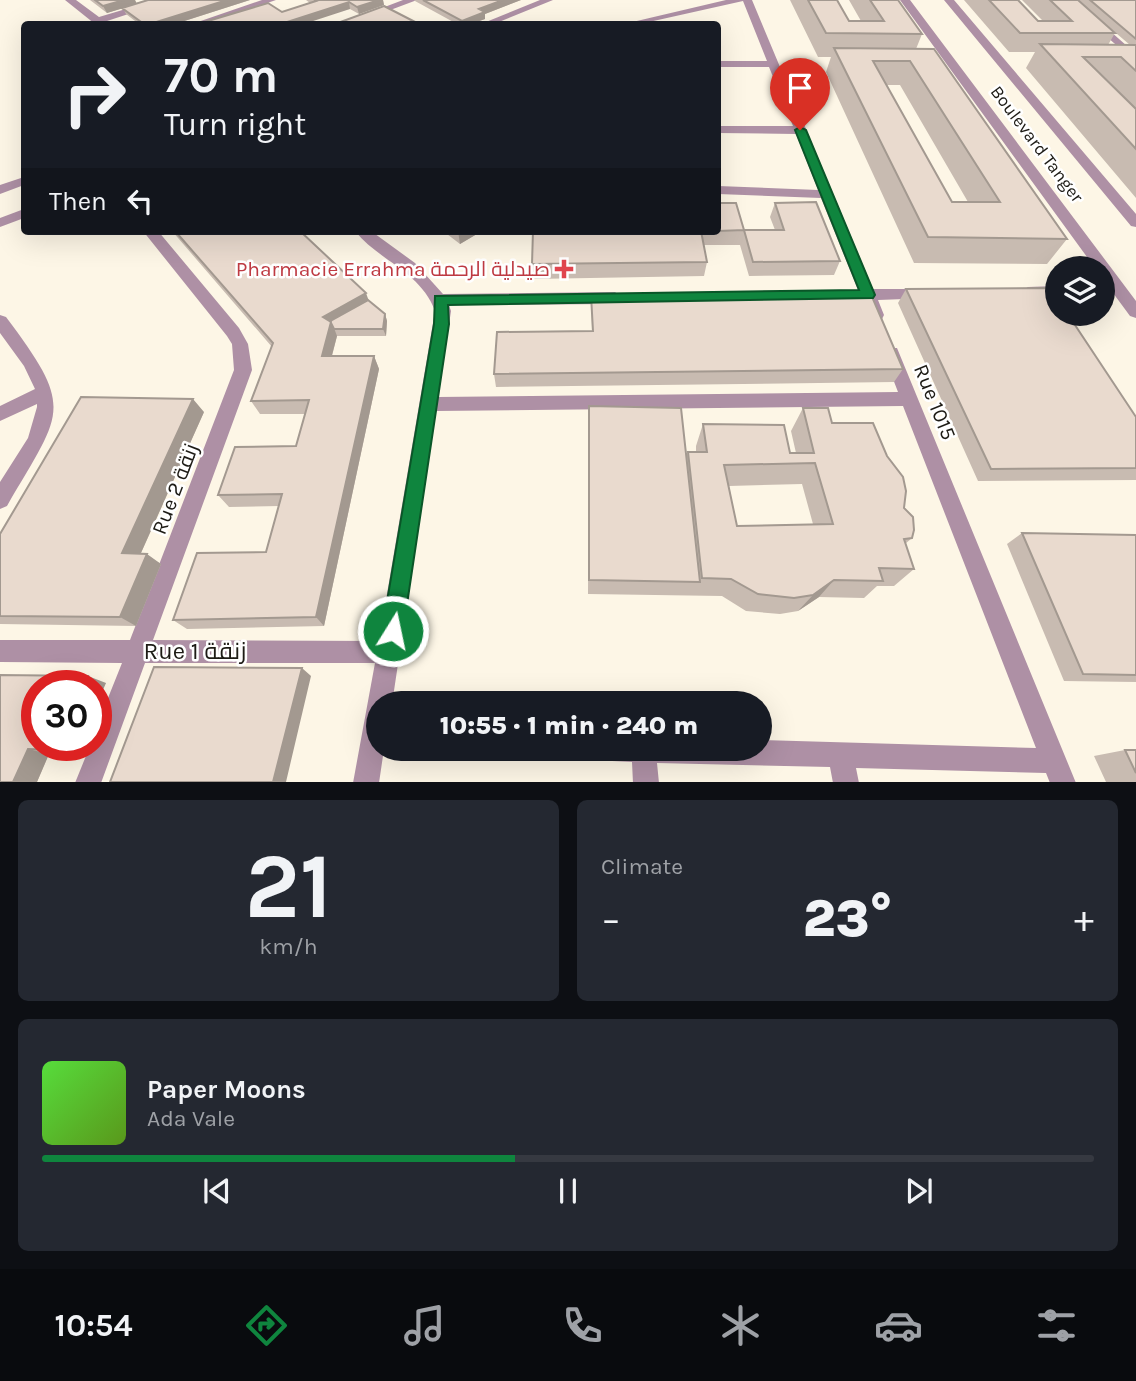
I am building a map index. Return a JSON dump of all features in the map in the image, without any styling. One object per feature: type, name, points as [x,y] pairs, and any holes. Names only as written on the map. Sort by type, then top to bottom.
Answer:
[{"type":"street","points":[[69,0],[96,21]]},
{"type":"street","points":[[105,21],[166,0]]},
{"type":"street","points":[[206,21],[271,0]]},
{"type":"street","points":[[353,21],[412,0]]},
{"type":"street","points":[[493,21],[548,0]]},
{"type":"street","points":[[641,21],[739,0]]},
{"type":"street","name":"Rue 1015","points":[[747,0],[1058,772]]},
{"type":"street","name":"Boulevard Tanger","points":[[905,0],[1129,290],[1136,312]]},
{"type":"street","name":"Boulevard Tanger","points":[[948,0],[1136,223]]},
{"type":"street","points":[[1069,0],[1136,59]]},
{"type":"street","points":[[673,13],[674,21]]},
{"type":"street","points":[[721,64],[773,64]]},
{"type":"street","points":[[721,130],[800,130]]},
{"type":"street","points":[[0,190],[21,182]]},
{"type":"street","points":[[721,190],[826,194]]},
{"type":"street","points":[[0,223],[21,214]]},
{"type":"street","name":"Rue 2 زنقة","points":[[88,782],[243,370],[240,344],[233,332],[153,235]]},
{"type":"street","points":[[367,235],[426,283],[440,300],[442,324],[382,691]]},
{"type":"street","points":[[1016,292],[1045,291]]},
{"type":"street","points":[[840,295],[949,293]]},
{"type":"street","points":[[440,300],[633,298]]},
{"type":"street","points":[[0,321],[34,370],[44,392],[46,407],[42,422],[0,500]]},
{"type":"street","points":[[0,414],[44,392]]},
{"type":"street","points":[[429,404],[910,399]]},
{"type":"street","name":"Rue 1 زنقة","points":[[0,651],[389,652]]},
{"type":"street","points":[[772,753],[840,755],[1058,772]]},
{"type":"street","points":[[840,755],[846,782]]},
{"type":"street","points":[[366,782],[371,761]]},
{"type":"street","points":[[645,761],[646,782]]},
{"type":"building","points":[[95,0],[124,0],[103,6]]},
{"type":"building","points":[[148,0],[227,0],[160,21],[140,21],[122,8]]},
{"type":"building","points":[[314,0],[379,0],[357,7],[349,2],[290,21],[208,21],[268,3],[282,12],[316,1]]},
{"type":"building","points":[[423,0],[503,0],[479,9],[485,12],[462,21]]},
{"type":"building","points":[[808,0],[837,0],[849,21],[884,21],[870,0],[898,0],[922,34],[826,33]]},
{"type":"building","points":[[989,0],[1018,0],[1038,21],[1072,21],[1050,0],[1078,0],[1115,33],[1020,33]]},
{"type":"building","points":[[1090,0],[1136,0],[1136,39]]},
{"type":"building","points":[[384,6],[413,21],[343,21]]},
{"type":"building","points":[[1040,44],[1136,45],[1136,71],[1121,57],[1083,57],[1136,109],[1136,149]]},
{"type":"building","points":[[834,48],[934,49],[1067,239],[928,237]],"holes":[[[873,61],[910,61],[1000,202],[952,202]]]},
{"type":"building","points":[[816,202],[840,261],[753,262],[744,230],[784,230],[775,203]]},
{"type":"building","points":[[721,203],[736,203],[744,230],[721,231]]},
{"type":"building","points":[[178,235],[304,235],[366,293],[323,317],[331,322],[322,356],[374,356],[316,617],[173,620],[197,553],[266,552],[282,494],[218,495],[235,447],[296,446],[309,400],[251,401],[273,343]]},
{"type":"building","points":[[533,235],[702,235],[707,262],[532,264]]},
{"type":"building","points":[[1045,288],[1045,326],[1076,326],[1136,417],[1136,468],[991,469],[906,289]]},
{"type":"building","points":[[870,292],[903,369],[494,374],[497,332],[593,331],[591,295]]},
{"type":"building","points":[[368,300],[385,314],[383,329],[334,329],[330,321]]},
{"type":"building","points":[[81,397],[193,399],[122,553],[147,554],[120,617],[0,616],[0,534]]},
{"type":"building","points":[[589,406],[681,408],[700,582],[589,580]]},
{"type":"building","points":[[803,408],[828,408],[832,423],[873,423],[887,456],[903,477],[906,491],[904,508],[913,517],[914,530],[912,538],[904,539],[914,569],[879,568],[883,581],[834,580],[813,595],[794,598],[758,594],[731,579],[702,578],[688,452],[707,452],[703,424],[784,425],[790,453],[814,453]],"holes":[[[815,463],[833,524],[737,526],[724,465]]]},
{"type":"building","points":[[1022,533],[1136,535],[1136,675],[1083,674]]},
{"type":"building","points":[[154,667],[302,668],[273,782],[110,782]]},
{"type":"building","points":[[0,675],[21,675],[23,761],[13,782],[0,782]]},
{"type":"building","points":[[1125,750],[1136,750],[1136,773]]},
{"type":"place","name":"Pharmacie Errahma صيدلية الرحمة","points":[[564,269]]},
{"type":"route","points":[[393,631],[442,324],[440,300],[868,295],[800,130]]}]
